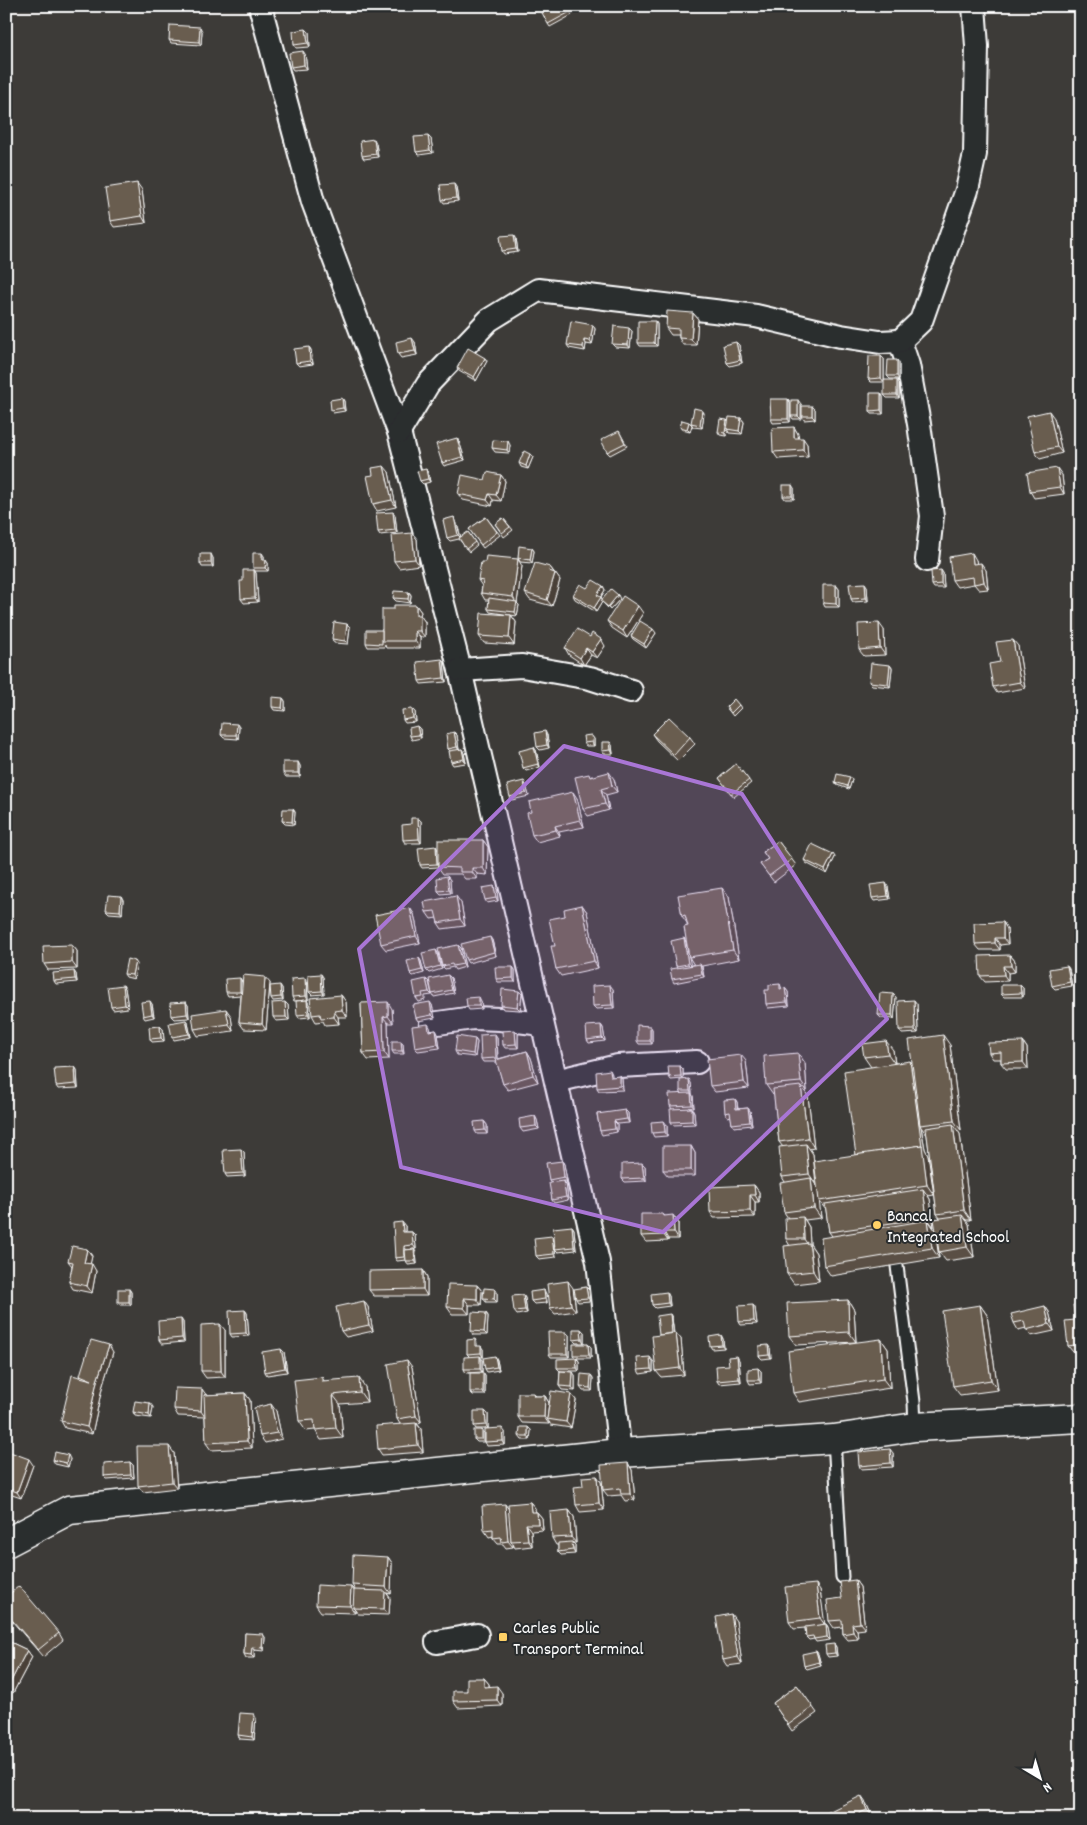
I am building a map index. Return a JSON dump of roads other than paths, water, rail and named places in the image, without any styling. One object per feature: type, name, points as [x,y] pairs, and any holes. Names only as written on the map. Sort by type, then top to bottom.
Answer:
[{"type":"main road","points":[[6,1543],[70,1510],[620,1453],[834,1439],[915,1427],[1081,1418]]},
{"type":"street","points":[[260,6],[313,202],[399,432],[460,670],[598,1262],[620,1453]]},
{"type":"street","points":[[399,432],[428,384],[489,320],[538,290],[756,316],[841,336],[880,342],[900,341],[921,321],[967,190],[975,154],[977,46],[974,6]]},
{"type":"street","points":[[900,341],[908,365],[919,424],[932,516],[927,560]]},
{"type":"street","points":[[460,670],[522,666],[590,678],[631,691]]},
{"type":"street","points":[[431,1024],[482,1018],[542,1024]]},
{"type":"street","points":[[556,1081],[618,1066],[696,1062]]},
{"type":"street","points":[[437,1642],[477,1635]]},
{"type":"lane","points":[[896,1266],[914,1402],[915,1427]]},
{"type":"lane","points":[[834,1439],[842,1577]]},
{"type":"place","name":"Bancal Integrated School","points":[[877,1225]]},
{"type":"place","name":"Carles Public Transport Terminal","points":[[503,1637]]}]
